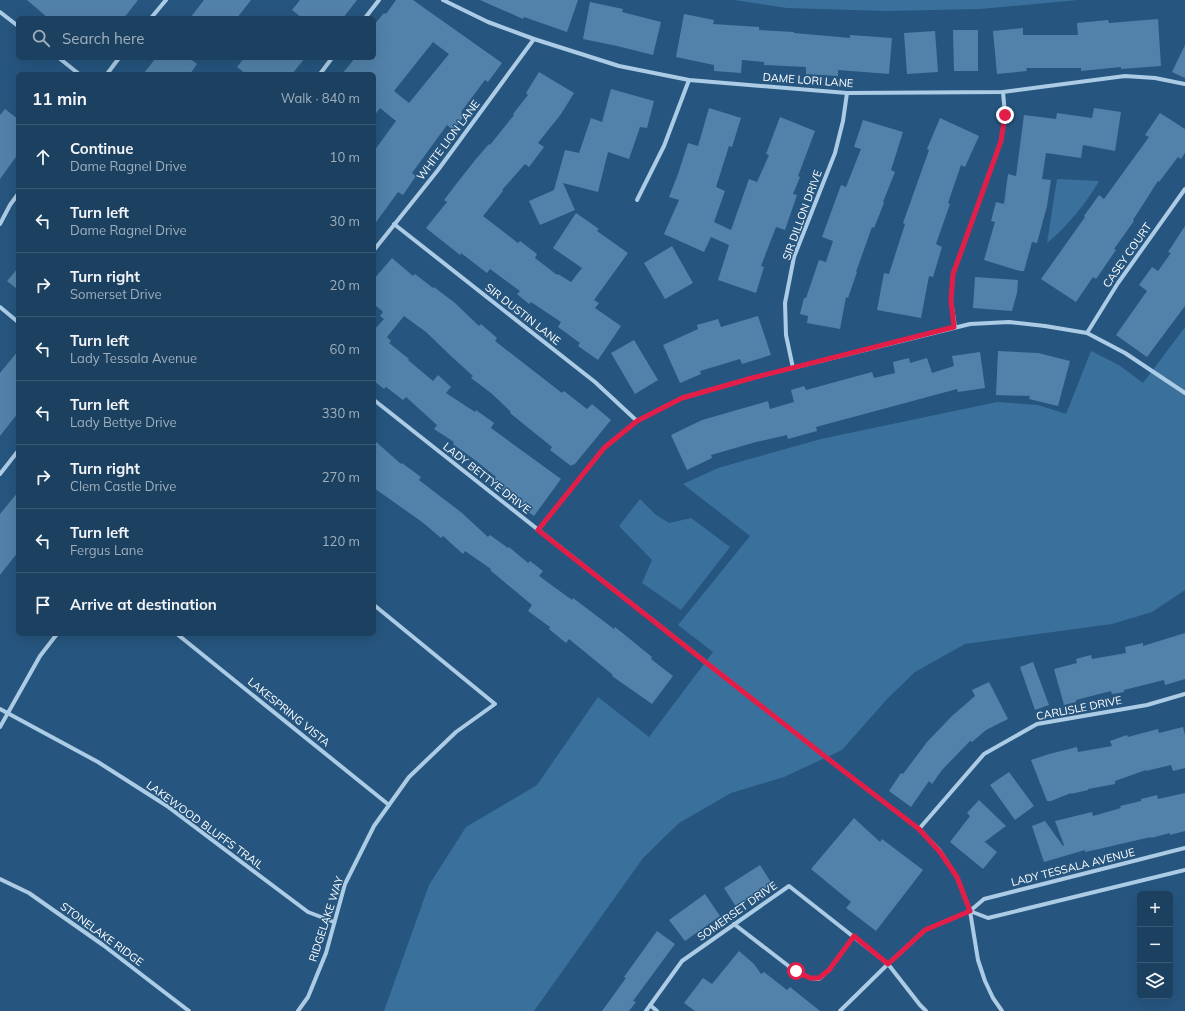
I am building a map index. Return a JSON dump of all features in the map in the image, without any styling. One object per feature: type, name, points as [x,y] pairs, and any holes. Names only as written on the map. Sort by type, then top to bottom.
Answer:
[{"type":"street","points":[[153,16],[166,0]]},
{"type":"street","points":[[367,16],[379,0]]},
{"type":"street","name":"DAME LORI LANE","points":[[443,0],[488,22],[534,39],[619,66],[689,80],[847,93],[1003,92],[1125,76],[1155,78],[1185,84]]},
{"type":"street","points":[[0,12],[16,24]]},
{"type":"street","name":"WHITE LION LANE","points":[[376,247],[438,170],[534,39]]},
{"type":"street","points":[[62,60],[76,72]]},
{"type":"street","points":[[109,72],[118,60]]},
{"type":"street","points":[[322,72],[330,60]]},
{"type":"street","points":[[637,200],[664,146],[689,80]]},
{"type":"street","points":[[954,327],[951,300],[953,274],[1001,141],[1005,115],[1003,92]]},
{"type":"street","name":"SIR DILLON DRIVE","points":[[793,368],[786,335],[785,303],[794,257],[834,153],[843,121],[847,93]]},
{"type":"street","name":"CASEY COURT","points":[[1087,333],[1118,283],[1185,189]]},
{"type":"street","points":[[0,224],[16,197]]},
{"type":"street","name":"SIR DUSTIN LANE","points":[[394,224],[595,382],[637,421]]},
{"type":"street","points":[[0,307],[16,320]]},
{"type":"street","points":[[538,530],[604,448],[637,421],[682,398],[954,327],[970,324],[1009,322],[1087,333],[1125,353],[1185,393]]},
{"type":"street","name":"LADY BETTYE DRIVE","points":[[376,402],[919,829],[940,852],[957,877],[970,911],[978,960],[985,981],[993,998],[1002,1011]]},
{"type":"street","points":[[0,474],[16,454]]},
{"type":"street","name":"RIDGELAKE WAY","points":[[298,1011],[308,997],[326,953],[345,884],[374,826],[409,778],[456,732],[495,704],[376,607]]},
{"type":"street","points":[[0,727],[40,656],[55,636]]},
{"type":"street","name":"LAKESPRING VISTA","points":[[179,636],[389,805]]},
{"type":"street","name":"CARLISLE DRIVE","points":[[919,829],[984,754],[1037,724],[1147,705],[1185,694]]},
{"type":"street","name":"LAKEWOOD BLUFFS TRAIL","points":[[0,709],[98,762],[168,806],[297,905],[308,912],[334,922]]},
{"type":"street","name":"LADY TESSALA AVENUE","points":[[840,1011],[925,930],[970,911],[984,899],[1185,848]]},
{"type":"street","points":[[970,911],[988,918],[1185,870]]},
{"type":"street","name":"STONELAKE RIDGE","points":[[0,880],[29,893],[103,944],[189,1011]]},
{"type":"street","name":"SOMERSET DRIVE","points":[[646,1011],[682,961],[789,886],[888,964],[926,1011]]},
{"type":"street","points":[[734,924],[796,971],[810,978],[819,978],[829,970],[854,936]]},
{"type":"street","points":[[650,1006],[657,1011]]},
{"type":"shaded area","points":[[734,0],[1078,0],[980,9],[886,11],[787,8]]},
{"type":"shaded area","points":[[1057,179],[1099,181],[1076,214],[1047,243]]},
{"type":"shaded area","points":[[1185,327],[1185,590],[1152,612],[1112,624],[965,644],[915,672],[887,699],[842,750],[784,777],[731,793],[679,823],[643,858],[534,1011],[384,1011],[429,885],[466,827],[537,785],[598,697],[649,737],[713,652],[678,625],[750,536],[683,484],[718,468],[821,439],[997,402],[1038,405],[1066,414],[1091,351],[1119,365],[1143,383]]},
{"type":"shaded area","points":[[640,499],[656,515],[669,523],[691,518],[730,547],[681,610],[642,583],[652,560],[619,526]]},
{"type":"building","points":[[27,0],[138,0],[126,16],[46,16]]},
{"type":"building","points":[[204,0],[251,0],[239,16],[192,16]]},
{"type":"building","points":[[300,0],[357,0],[345,16],[300,16],[292,10]]},
{"type":"building","points":[[396,0],[413,0],[502,63],[488,82],[485,80],[461,112],[465,115],[453,130],[447,125],[412,173],[416,176],[403,195],[398,192],[376,222],[376,148],[396,121],[380,108],[376,113],[376,72],[344,72],[353,60],[376,60],[376,23],[384,13],[386,14]],"holes":[[[433,42],[449,54],[409,103],[394,91]]]},
{"type":"building","points":[[480,0],[578,0],[567,32],[524,17],[523,19]]},
{"type":"building","points":[[590,2],[623,9],[622,12],[661,22],[653,55],[583,39]]},
{"type":"building","points":[[684,14],[714,20],[713,24],[759,27],[759,30],[850,38],[850,35],[892,38],[889,74],[838,70],[838,76],[806,74],[806,67],[764,65],[764,62],[742,60],[741,73],[714,71],[714,65],[676,57]]},
{"type":"building","points":[[1158,19],[1161,66],[1121,69],[1121,67],[1081,71],[1081,68],[1026,68],[1027,71],[997,74],[993,31],[1023,28],[1023,35],[1078,35],[1077,23],[1108,20],[1109,23]]},
{"type":"building","points":[[953,30],[978,30],[978,71],[954,71]]},
{"type":"building","points":[[935,31],[938,72],[907,74],[904,33]]},
{"type":"building","points":[[1185,45],[1185,78],[1172,72]]},
{"type":"building","points":[[154,60],[192,60],[197,64],[191,72],[145,72]]},
{"type":"building","points":[[242,60],[303,60],[294,72],[243,72],[237,67]]},
{"type":"building","points":[[539,72],[574,93],[561,114],[538,143],[544,147],[529,167],[525,164],[502,190],[503,191],[483,216],[518,243],[520,241],[537,254],[535,258],[557,275],[558,274],[571,282],[582,268],[553,248],[576,213],[599,229],[597,231],[628,253],[594,300],[599,303],[595,308],[621,326],[598,360],[578,346],[580,343],[558,327],[561,322],[531,302],[529,304],[517,294],[520,291],[490,269],[487,273],[461,253],[460,255],[426,228],[447,202],[444,200],[457,183],[514,115],[513,114],[528,95],[526,93]]},
{"type":"building","points":[[611,89],[654,101],[647,128],[640,127],[629,159],[608,152],[598,192],[563,183],[575,210],[540,225],[529,201],[554,190],[565,150],[579,153],[591,118],[602,122]]},
{"type":"building","points":[[709,108],[741,118],[732,147],[729,146],[716,187],[725,191],[714,222],[731,230],[749,179],[757,182],[769,155],[766,154],[780,117],[815,131],[798,176],[800,177],[793,194],[797,195],[785,230],[776,227],[761,266],[764,267],[756,293],[718,280],[729,245],[711,237],[704,252],[664,234],[679,200],[669,197],[688,143],[698,146]]},
{"type":"building","points":[[1094,108],[1121,112],[1115,151],[1083,145],[1081,158],[1046,153],[1042,179],[1051,180],[1047,206],[1037,243],[1032,242],[1024,271],[984,260],[995,222],[991,221],[996,202],[1004,204],[1008,174],[1016,176],[1024,115],[1056,119],[1057,113],[1092,118]]},
{"type":"building","points":[[5,109],[16,117],[16,157],[0,179],[0,115]]},
{"type":"building","points":[[1160,113],[1185,129],[1185,153],[1181,159],[1178,157],[1159,182],[1158,181],[1133,220],[1134,221],[1114,249],[1116,250],[1096,279],[1093,277],[1076,302],[1041,279],[1099,195],[1104,199],[1149,137],[1145,135]]},
{"type":"building","points":[[940,118],[979,136],[965,167],[961,165],[948,203],[950,204],[936,244],[942,247],[933,277],[929,276],[921,318],[877,310],[884,273],[889,274],[905,224],[903,223],[929,150],[927,149]]},
{"type":"building","points":[[863,120],[903,132],[891,170],[895,172],[874,228],[872,227],[848,298],[846,297],[840,329],[807,323],[808,316],[800,314],[804,298],[806,298],[819,260],[826,262],[833,241],[822,237],[841,185],[846,187],[861,149],[854,147]]},
{"type":"building","points":[[1185,226],[1185,306],[1147,357],[1116,335],[1147,291],[1139,285],[1152,267],[1158,271],[1171,253],[1168,252]]},
{"type":"building","points":[[672,246],[693,283],[665,299],[644,263]]},
{"type":"building","points":[[392,258],[413,276],[415,274],[455,303],[479,326],[481,324],[497,338],[495,341],[562,393],[564,391],[587,409],[592,404],[611,420],[574,465],[573,464],[571,466],[550,450],[552,447],[510,413],[511,412],[491,393],[471,378],[473,376],[426,332],[404,316],[387,337],[391,341],[389,343],[433,381],[438,375],[451,387],[446,393],[475,412],[476,410],[494,423],[491,428],[561,479],[534,516],[492,483],[496,477],[453,444],[454,442],[434,429],[437,425],[406,397],[403,400],[386,387],[384,389],[376,383],[376,328],[384,319],[380,316],[383,312],[376,306],[376,277]]},
{"type":"building","points":[[16,270],[16,288],[7,281]]},
{"type":"building","points":[[975,277],[1018,280],[1017,293],[1012,311],[973,308]]},
{"type":"building","points":[[758,316],[771,355],[742,364],[740,359],[700,371],[701,374],[680,383],[663,345],[698,329],[697,325],[718,319],[721,327]]},
{"type":"building","points":[[634,340],[658,380],[635,394],[611,353]]},
{"type":"building","points":[[998,351],[1038,353],[1070,361],[1058,406],[1029,399],[1030,396],[996,395]]},
{"type":"building","points":[[980,352],[985,388],[958,392],[957,389],[816,427],[817,431],[788,439],[787,435],[756,442],[711,455],[712,458],[687,470],[671,435],[702,420],[768,401],[770,409],[794,402],[791,390],[804,386],[806,390],[872,372],[874,378],[895,373],[893,362],[909,358],[910,363],[927,358],[932,373],[954,366],[952,356]]},
{"type":"building","points":[[16,353],[16,416],[0,436],[0,373]]},
{"type":"building","points":[[376,442],[401,464],[402,463],[421,477],[419,480],[462,513],[488,537],[490,535],[508,548],[509,547],[528,563],[530,561],[543,571],[539,576],[572,600],[573,598],[614,629],[615,627],[652,657],[651,659],[673,676],[652,704],[612,676],[613,675],[569,639],[566,643],[549,629],[550,627],[528,611],[532,605],[490,570],[491,569],[465,551],[463,554],[443,536],[441,538],[422,522],[376,489]]},
{"type":"building","points":[[16,494],[16,555],[0,575],[0,514]]},
{"type":"building","points":[[1185,633],[1185,679],[1165,685],[1164,680],[1112,694],[1111,691],[1076,700],[1076,702],[1064,705],[1054,669],[1077,663],[1076,659],[1091,655],[1092,659],[1126,653],[1125,647],[1143,643],[1143,646]]},
{"type":"building","points":[[1033,662],[1049,705],[1035,710],[1020,667]]},
{"type":"building","points":[[989,682],[1008,719],[986,730],[972,742],[970,741],[942,770],[932,784],[929,781],[911,807],[889,791],[901,773],[903,774],[927,742],[952,716],[975,696],[972,690]]},
{"type":"building","points":[[1183,727],[1185,735],[1185,768],[1173,771],[1171,765],[1146,770],[1115,781],[1115,784],[1071,793],[1051,801],[1047,801],[1031,760],[1077,747],[1078,752],[1112,746],[1110,741],[1127,735],[1128,737],[1158,729],[1159,733]]},
{"type":"building","points":[[1009,772],[1034,806],[1015,820],[990,785]]},
{"type":"building","points":[[1185,793],[1185,831],[1085,852],[1085,850],[1044,862],[1032,826],[1045,821],[1063,846],[1064,845],[1055,821],[1092,812],[1093,816],[1157,795],[1158,799]]},
{"type":"building","points":[[979,800],[1006,826],[983,843],[985,842],[997,852],[983,869],[950,842],[970,816],[967,813]]},
{"type":"building","points":[[854,818],[880,842],[882,839],[923,870],[876,931],[846,908],[851,902],[811,869]]},
{"type":"building","points":[[760,865],[772,884],[739,905],[735,905],[724,888]]},
{"type":"building","points":[[705,894],[720,916],[685,941],[669,920]]},
{"type":"building","points":[[657,931],[675,944],[633,1001],[636,1002],[629,1011],[602,1011],[626,978],[624,977]]},
{"type":"building","points":[[739,951],[754,964],[761,974],[764,972],[787,990],[790,987],[820,1011],[695,1011],[684,1003],[703,978],[712,984]]},
{"type":"route","points":[[796,971],[810,978],[819,978],[829,970],[854,936],[888,964],[925,930],[970,911],[957,877],[940,852],[919,829],[538,530],[604,448],[637,421],[682,398],[752,378],[954,327],[951,300],[953,274],[1001,141],[1005,115]]}]
